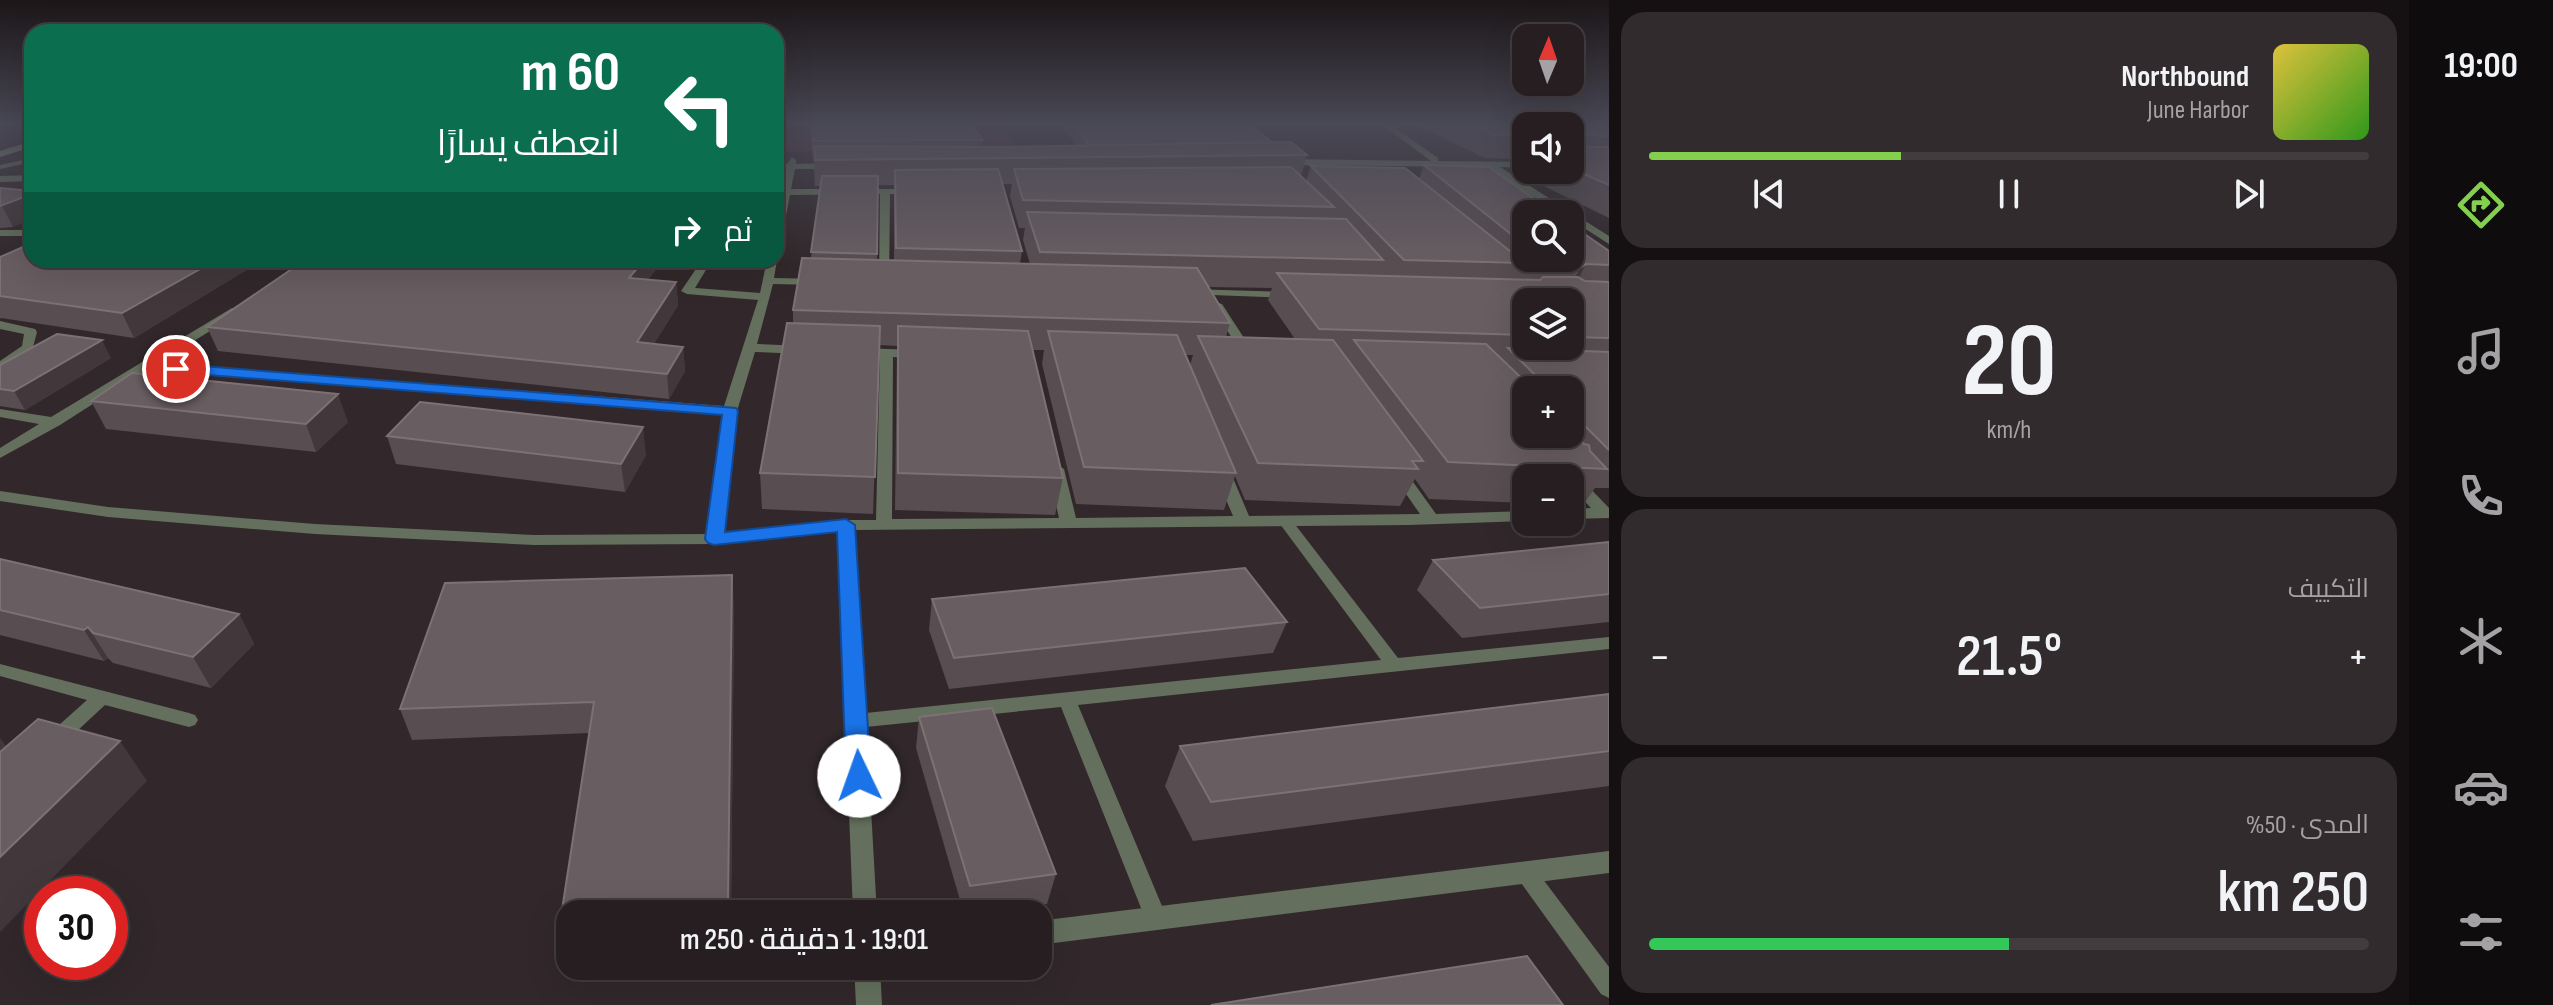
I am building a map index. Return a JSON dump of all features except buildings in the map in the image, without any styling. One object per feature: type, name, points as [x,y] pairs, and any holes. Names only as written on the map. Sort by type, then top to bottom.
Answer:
[{"type":"street","points":[[784,200],[790,171]]},
{"type":"street","points":[[1457,171],[1466,175]]},
{"type":"street","points":[[1500,171],[1545,200]]},
{"type":"street","points":[[0,179],[24,178]]},
{"type":"street","points":[[885,191],[885,284]]},
{"type":"street","points":[[786,192],[928,191]]},
{"type":"street","points":[[1584,224],[1608,239]]},
{"type":"street","points":[[0,233],[24,233]]},
{"type":"street","points":[[702,268],[687,291],[765,297]]},
{"type":"street","points":[[714,539],[730,411],[765,297],[770,268]]},
{"type":"street","points":[[768,281],[827,282]]},
{"type":"street","points":[[871,283],[901,284]]},
{"type":"street","points":[[1179,292],[1297,295]]},
{"type":"street","points":[[1209,293],[1255,366],[1239,365]]},
{"type":"street","points":[[0,454],[239,307]]},
{"type":"street","points":[[0,325],[31,332],[28,348],[0,367]]},
{"type":"street","points":[[750,348],[826,351]]},
{"type":"street","points":[[841,352],[935,355]]},
{"type":"street","points":[[884,524],[887,353]]},
{"type":"street","points":[[144,366],[730,411]]},
{"type":"street","points":[[0,413],[55,422]]},
{"type":"street","points":[[1052,448],[1069,524]]},
{"type":"street","points":[[1212,450],[1243,522]]},
{"type":"street","points":[[1388,456],[1431,519]]},
{"type":"street","points":[[1584,490],[1606,513]]},
{"type":"street","points":[[0,496],[108,512],[315,529],[534,540],[714,539],[884,524],[1512,516]]},
{"type":"street","points":[[1584,514],[1606,513]]},
{"type":"street","points":[[846,525],[864,900]]},
{"type":"street","points":[[1052,931],[1609,862]]},
{"type":"street","points":[[868,980],[869,1005]]},
{"type":"lane","points":[[1285,521],[1394,665]]},
{"type":"lane","points":[[856,721],[1609,643]]},
{"type":"lane","points":[[0,670],[189,720]]},
{"type":"lane","points":[[45,749],[102,697]]},
{"type":"lane","points":[[1067,699],[1156,918]]},
{"type":"lane","points":[[1526,873],[1609,986]]},
{"type":"route","points":[[176,369],[730,411],[714,539],[846,525],[859,776]]}]
